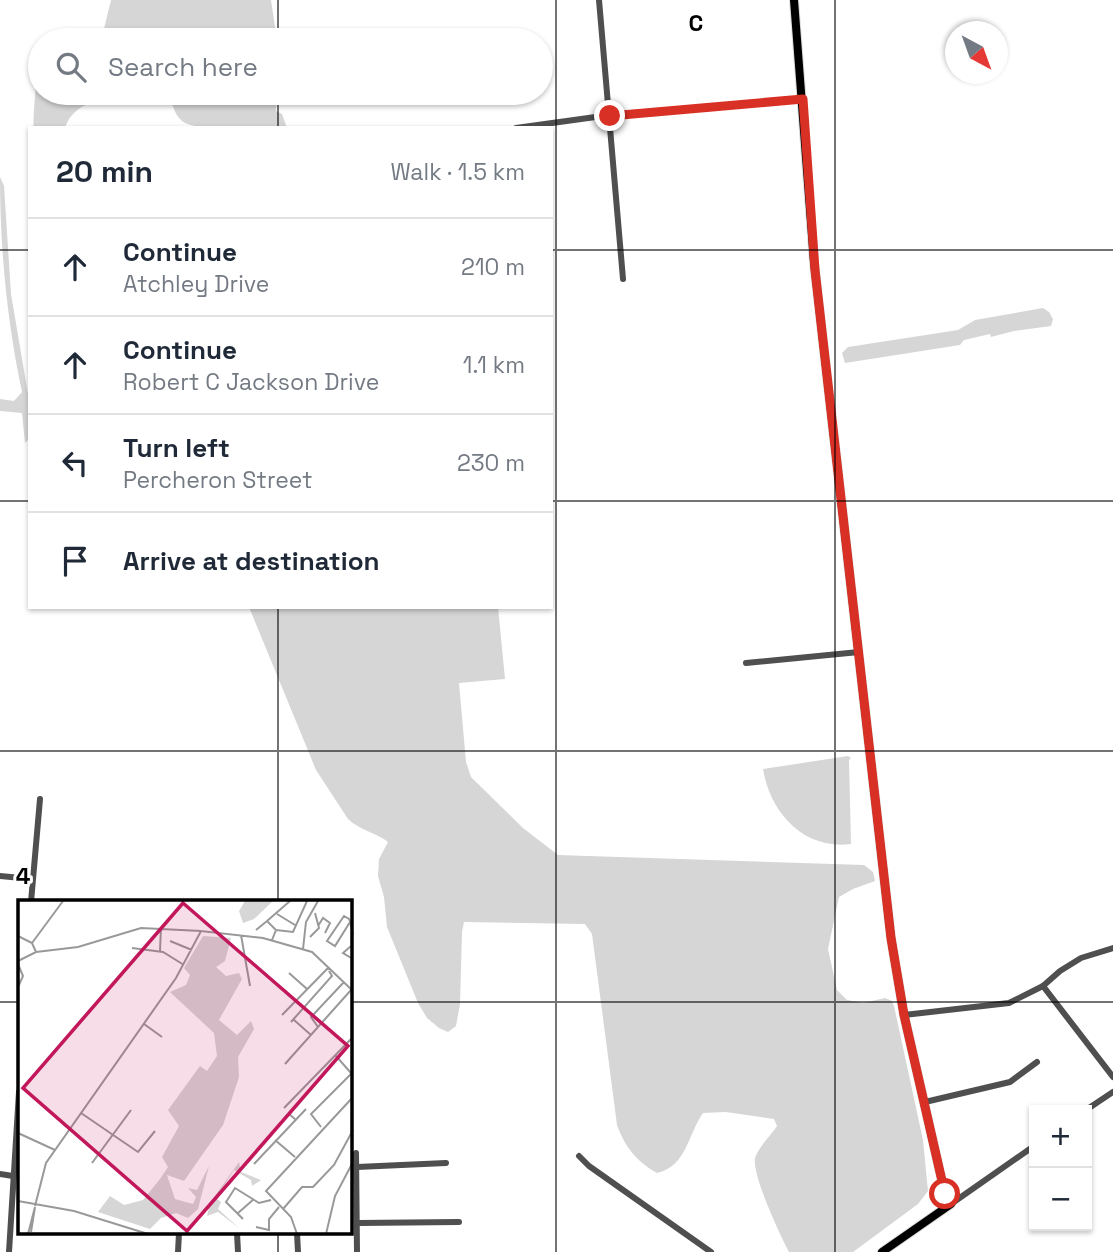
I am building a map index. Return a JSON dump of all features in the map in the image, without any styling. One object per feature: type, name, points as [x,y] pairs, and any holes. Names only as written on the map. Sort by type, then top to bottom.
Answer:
[{"type":"main road","points":[[794,0],[814,262],[891,938],[904,1015],[945,1194],[951,1204],[882,1252]]},
{"type":"street","points":[[599,0],[623,279]]},
{"type":"street","points":[[532,126],[610,116],[803,99]]},
{"type":"street","points":[[746,663],[859,652]]},
{"type":"street","points":[[32,900],[40,799]]},
{"type":"street","points":[[0,876],[32,879]]},
{"type":"street","points":[[904,1015],[1009,1003],[1043,986],[1080,958],[1113,948]]},
{"type":"street","points":[[1043,986],[1113,1077]]},
{"type":"street","points":[[925,1102],[1010,1082],[1037,1062]]},
{"type":"street","points":[[1092,1106],[1113,1092]]},
{"type":"street","points":[[9,1252],[18,1106]]},
{"type":"street","points":[[951,1204],[1029,1149]]},
{"type":"street","points":[[356,1153],[357,1252]]},
{"type":"street","points":[[579,1156],[589,1166],[711,1252]]},
{"type":"street","points":[[357,1167],[446,1163]]},
{"type":"street","points":[[0,1174],[13,1176]]},
{"type":"street","points":[[358,1223],[459,1222]]},
{"type":"street","points":[[178,1252],[179,1234]]},
{"type":"street","points":[[237,1234],[238,1252]]},
{"type":"street","points":[[298,1234],[298,1252]]},
{"type":"shaded area","points":[[111,0],[271,0],[275,28],[104,28]]},
{"type":"shaded area","points":[[34,105],[86,105],[75,112],[66,126],[34,126]]},
{"type":"shaded area","points":[[172,105],[276,105],[276,111],[282,114],[286,126],[196,126],[182,121]]},
{"type":"shaded area","points":[[0,177],[4,186],[11,294],[28,394],[28,440],[25,443],[22,413],[0,411],[0,399],[14,401],[22,392],[12,339],[1,231]]},
{"type":"shaded area","points":[[1043,308],[1053,319],[1051,326],[991,337],[990,334],[964,340],[960,345],[845,363],[842,353],[848,347],[958,330],[975,320]]},
{"type":"shaded area","points":[[250,609],[498,609],[505,679],[459,683],[466,762],[471,777],[523,828],[558,855],[864,865],[873,872],[875,881],[839,897],[828,949],[837,990],[847,1000],[863,1003],[885,998],[892,1001],[923,1140],[928,1191],[918,1204],[853,1252],[789,1252],[779,1233],[755,1166],[757,1154],[777,1126],[774,1119],[726,1112],[703,1113],[675,1164],[657,1173],[643,1164],[628,1147],[617,1125],[592,934],[585,924],[464,922],[460,1004],[456,1026],[448,1032],[439,1028],[427,1018],[418,1003],[387,927],[384,897],[378,876],[379,859],[388,842],[348,819],[316,770]]},
{"type":"shaded area","points":[[848,756],[851,758],[851,844],[818,841],[792,825],[781,813],[773,800],[763,769]]},
{"type":"route","points":[[610,116],[803,99],[815,270],[891,938],[904,1015],[945,1194]]}]
